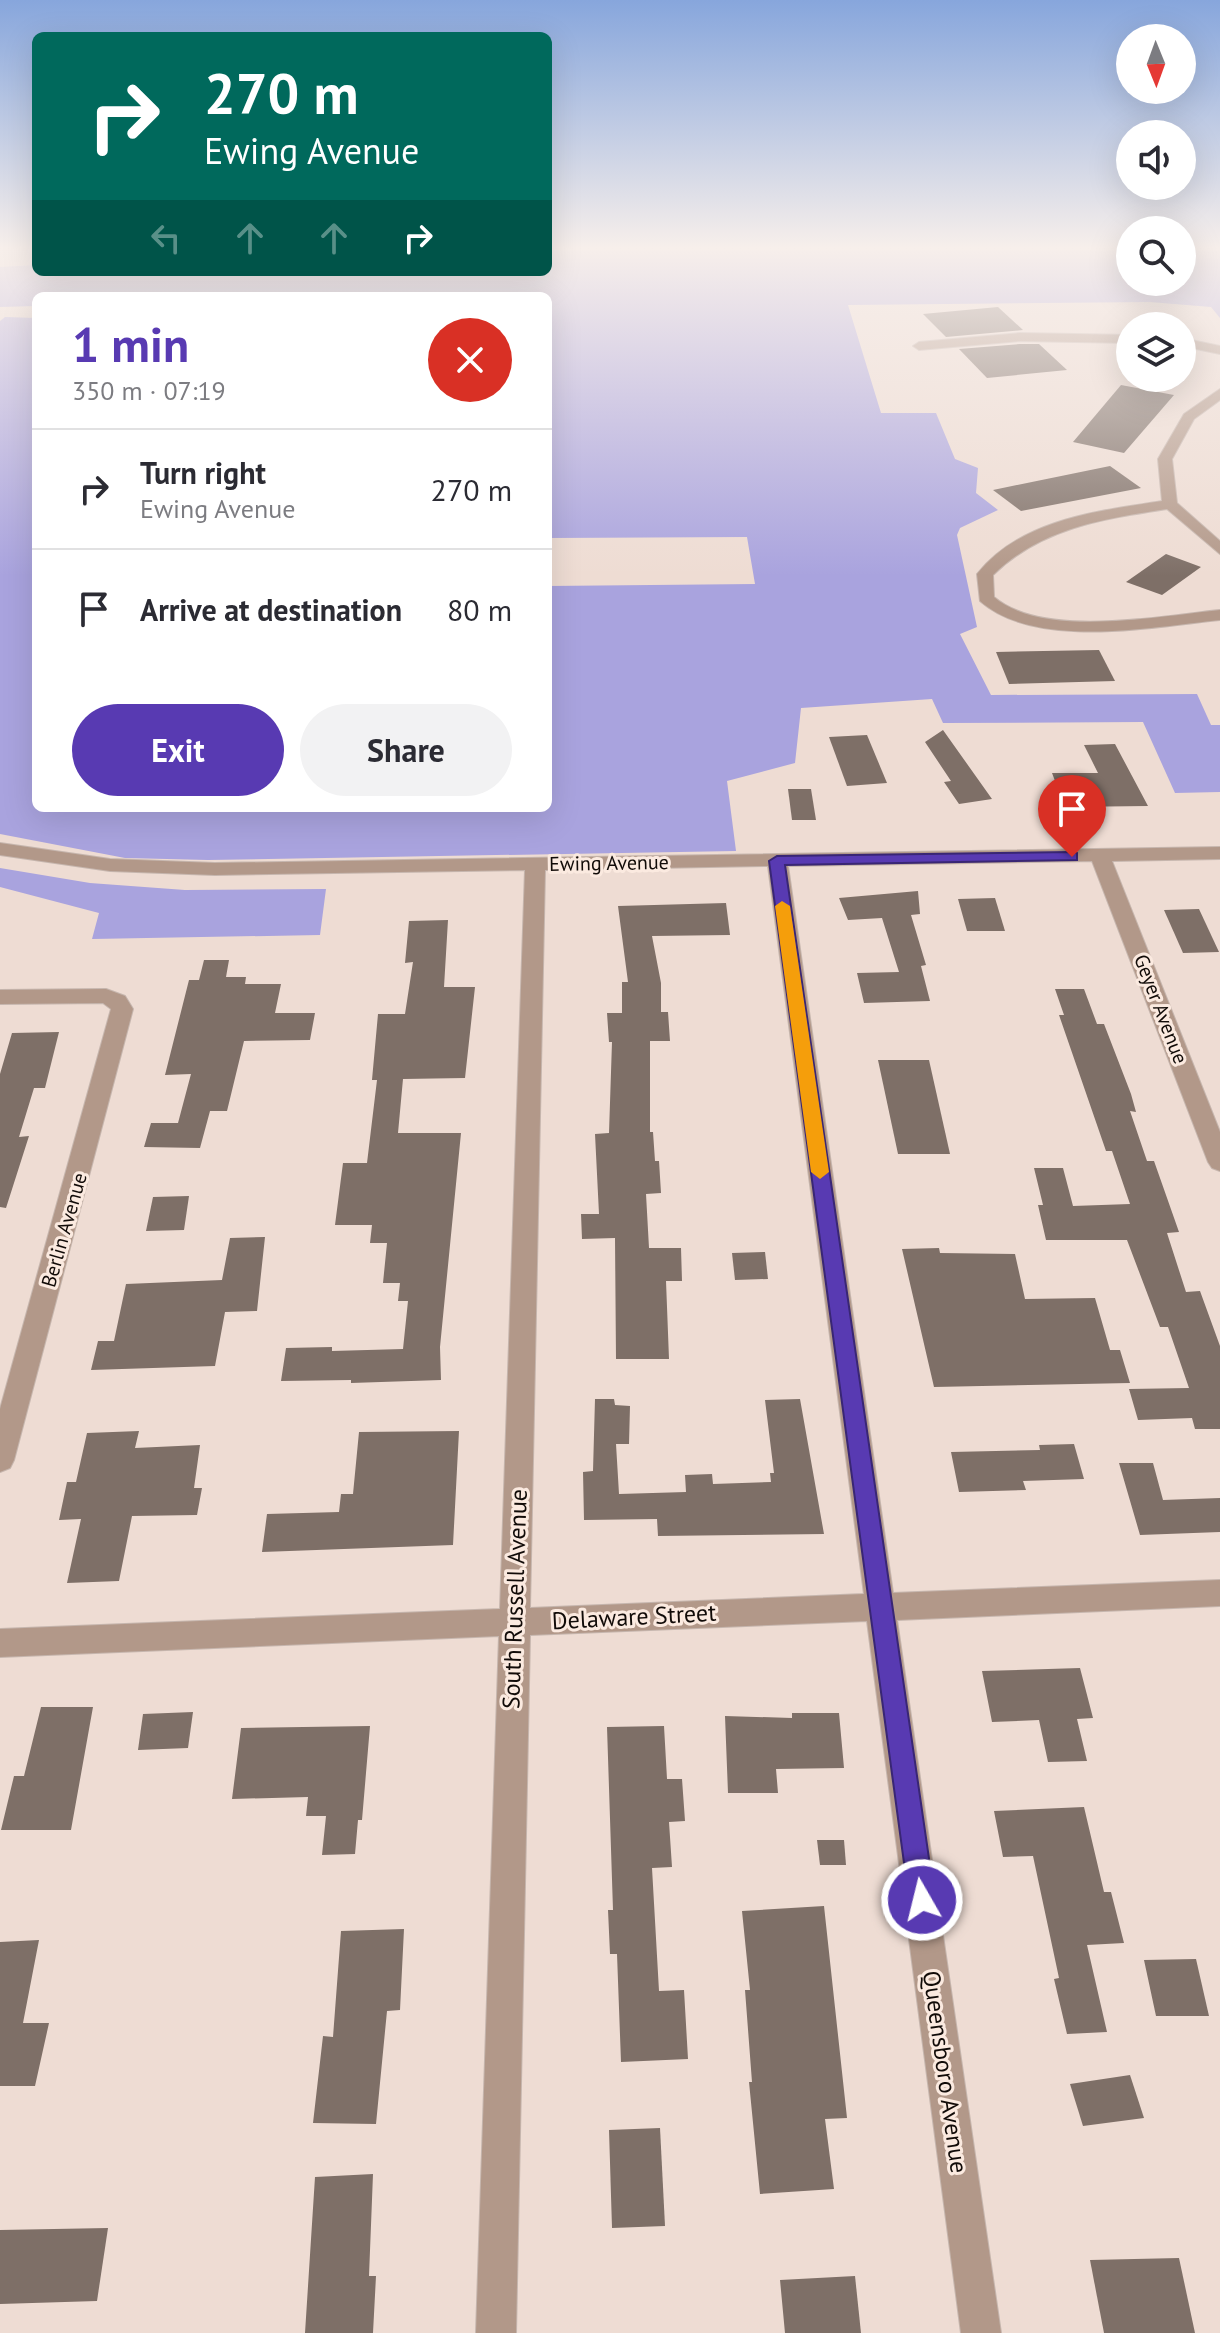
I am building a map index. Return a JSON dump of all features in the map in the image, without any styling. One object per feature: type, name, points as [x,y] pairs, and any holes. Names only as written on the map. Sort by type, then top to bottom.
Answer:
[{"type":"street","points":[[1220,393],[1189,417],[1165,459],[1170,504],[1220,549]]},
{"type":"street","points":[[1170,504],[1083,519],[1025,541],[999,558],[985,574],[986,598],[1006,614],[1036,621],[1149,622],[1220,615]]},
{"type":"street","name":"Ewing Avenue","points":[[0,849],[110,865],[173,869],[1220,853]]},
{"type":"street","name":"Geyer Avenue","points":[[1100,856],[1220,1162]]},
{"type":"street","name":"Queensboro Avenue","points":[[777,861],[981,2333]]},
{"type":"street","name":"South Russell Avenue","points":[[496,2333],[535,865]]},
{"type":"street","name":"Berlin Avenue","points":[[0,997],[90,995],[117,1001],[122,1009],[0,1460]]},
{"type":"street","name":"Delaware Street","points":[[0,1643],[1220,1593]]},
{"type":"shaded area","points":[[0,359],[32,359],[32,812],[552,812],[552,586],[755,584],[747,537],[552,538],[552,359],[864,359],[881,413],[936,413],[955,459],[978,468],[976,493],[998,510],[960,528],[957,535],[977,627],[960,634],[991,695],[1197,694],[1211,725],[1220,725],[1220,792],[1175,793],[1143,722],[943,723],[932,699],[801,708],[795,763],[727,781],[736,851],[208,860],[125,858],[0,834]]},
{"type":"shaded area","points":[[0,868],[90,883],[185,890],[326,889],[320,935],[92,939],[99,913],[0,887]]},
{"type":"building","points":[[969,359],[1055,359],[1067,370],[987,378]]},
{"type":"building","points":[[1116,391],[1174,395],[1124,453],[1073,442]]},
{"type":"building","points":[[1110,466],[1141,488],[1021,511],[993,490]]},
{"type":"building","points":[[1166,554],[1201,567],[1162,595],[1126,582]]},
{"type":"building","points":[[1099,650],[1115,681],[1009,684],[996,652]]},
{"type":"building","points":[[943,730],[992,799],[959,804],[944,782],[951,781],[925,742]]},
{"type":"building","points":[[867,735],[887,783],[847,786],[829,737]]},
{"type":"building","points":[[1115,744],[1148,806],[1065,807],[1052,773],[1098,773],[1084,745]]},
{"type":"building","points":[[788,789],[811,789],[816,820],[792,820]]},
{"type":"building","points":[[918,891],[920,914],[911,915],[926,965],[921,966],[930,1001],[864,1003],[857,973],[899,972],[882,918],[848,920],[839,898]]},
{"type":"building","points":[[995,898],[1005,931],[967,931],[958,899]]},
{"type":"building","points":[[726,903],[730,935],[652,936],[661,983],[661,1012],[668,1012],[670,1041],[650,1041],[650,1132],[653,1132],[655,1161],[659,1161],[661,1193],[646,1194],[649,1248],[681,1248],[682,1281],[666,1281],[669,1359],[616,1359],[615,1238],[582,1239],[581,1214],[599,1214],[595,1134],[609,1133],[612,1042],[609,1042],[607,1013],[622,1013],[622,982],[628,982],[618,906]]},
{"type":"building","points":[[1199,909],[1219,952],[1183,953],[1164,910]]},
{"type":"building","points":[[448,920],[444,987],[475,987],[465,1078],[403,1079],[398,1133],[461,1133],[440,1347],[441,1380],[351,1383],[351,1380],[281,1381],[286,1348],[332,1347],[332,1351],[403,1349],[408,1301],[398,1301],[400,1283],[383,1283],[387,1243],[370,1243],[372,1225],[335,1225],[343,1163],[367,1163],[377,1080],[372,1080],[378,1014],[405,1014],[413,962],[405,963],[409,921]]},
{"type":"building","points":[[204,960],[229,960],[226,977],[246,977],[245,984],[281,984],[275,1013],[315,1013],[310,1040],[244,1041],[227,1111],[210,1111],[200,1148],[144,1147],[151,1123],[178,1123],[191,1074],[165,1075],[189,980],[199,980]]},
{"type":"building","points":[[1055,989],[1084,989],[1097,1024],[1104,1024],[1131,1094],[1136,1112],[1130,1111],[1147,1161],[1154,1161],[1179,1232],[1167,1233],[1186,1292],[1200,1291],[1220,1346],[1220,1429],[1195,1429],[1192,1418],[1138,1420],[1129,1389],[1189,1388],[1168,1327],[1160,1327],[1127,1240],[1046,1240],[1038,1205],[1043,1205],[1034,1168],[1063,1168],[1073,1206],[1130,1204],[1112,1151],[1106,1151],[1059,1015],[1064,1015]]},
{"type":"building","points":[[59,1032],[45,1088],[34,1088],[19,1137],[29,1136],[6,1208],[0,1207],[0,1074],[12,1033]]},
{"type":"building","points":[[878,1060],[929,1060],[950,1154],[898,1154]]},
{"type":"building","points":[[189,1196],[184,1230],[146,1231],[153,1197]]},
{"type":"building","points":[[265,1237],[257,1311],[225,1312],[215,1366],[91,1370],[98,1341],[114,1341],[126,1284],[222,1280],[230,1238]]},
{"type":"building","points":[[939,1248],[940,1253],[1015,1254],[1025,1299],[1095,1298],[1110,1350],[1120,1350],[1130,1383],[934,1387],[902,1249]]},
{"type":"building","points":[[765,1252],[768,1279],[735,1280],[732,1253]]},
{"type":"building","points":[[595,1399],[614,1399],[615,1405],[630,1406],[629,1444],[616,1444],[619,1494],[686,1492],[685,1475],[712,1474],[713,1484],[771,1482],[770,1473],[774,1473],[765,1400],[800,1399],[824,1534],[658,1536],[657,1519],[584,1520],[583,1472],[593,1471]]},
{"type":"building","points":[[139,1431],[135,1448],[200,1445],[194,1488],[202,1488],[197,1515],[132,1516],[119,1581],[67,1583],[81,1519],[59,1520],[67,1482],[76,1482],[87,1433]]},
{"type":"building","points":[[459,1431],[453,1545],[262,1552],[267,1514],[339,1512],[341,1494],[353,1494],[359,1432]]},
{"type":"building","points":[[1074,1444],[1084,1479],[1023,1481],[1026,1490],[959,1492],[951,1452],[1040,1450],[1039,1445]]},
{"type":"building","points":[[1119,1463],[1153,1463],[1163,1500],[1220,1498],[1220,1532],[1140,1535]]},
{"type":"building","points":[[1080,1668],[1093,1718],[1077,1719],[1087,1761],[1048,1762],[1039,1720],[992,1722],[982,1671]]},
{"type":"building","points":[[41,1707],[93,1707],[71,1830],[1,1830],[14,1776],[24,1776]]},
{"type":"building","points":[[193,1712],[188,1748],[138,1750],[143,1714]]},
{"type":"building","points":[[792,1713],[839,1713],[844,1768],[776,1769],[778,1793],[728,1793],[725,1716],[792,1718]]},
{"type":"building","points":[[370,1726],[362,1820],[358,1820],[355,1854],[322,1855],[326,1816],[306,1816],[308,1797],[232,1799],[241,1728]]},
{"type":"building","points":[[664,1726],[667,1779],[682,1779],[685,1821],[669,1822],[672,1867],[652,1868],[659,1991],[684,1990],[688,2059],[621,2062],[617,1954],[610,1954],[608,1910],[613,1910],[607,1727]]},
{"type":"building","points":[[1084,1807],[1104,1892],[1111,1892],[1124,1943],[1087,1945],[1107,2032],[1067,2034],[1054,1979],[1059,1978],[1033,1856],[1003,1857],[994,1811]]},
{"type":"building","points":[[817,1840],[844,1840],[846,1865],[820,1865]]},
{"type":"building","points":[[824,1906],[847,2118],[825,2119],[834,2189],[760,2194],[749,2082],[752,2082],[745,1990],[750,1990],[742,1911]]},
{"type":"building","points":[[404,1929],[400,2010],[387,2011],[376,2124],[313,2123],[323,2036],[333,2037],[341,1931]]},
{"type":"building","points":[[39,1940],[23,2023],[49,2023],[35,2086],[0,2086],[0,1942]]},
{"type":"building","points":[[1196,1959],[1209,2016],[1156,2016],[1144,1960]]},
{"type":"building","points":[[1130,2075],[1144,2118],[1083,2126],[1070,2084]]},
{"type":"building","points":[[660,2128],[665,2226],[612,2228],[609,2130]]},
{"type":"building","points":[[373,2174],[369,2276],[376,2276],[373,2333],[305,2333],[315,2177]]},
{"type":"building","points":[[108,2228],[97,2301],[0,2304],[0,2230]]},
{"type":"building","points":[[1179,2258],[1195,2333],[1104,2333],[1090,2260]]},
{"type":"building","points":[[855,2276],[861,2333],[785,2333],[780,2280]]},
{"type":"slow traffic","points":[[782,906],[820,1172]]},
{"type":"route","points":[[922,1900],[777,861],[1072,857]]}]
